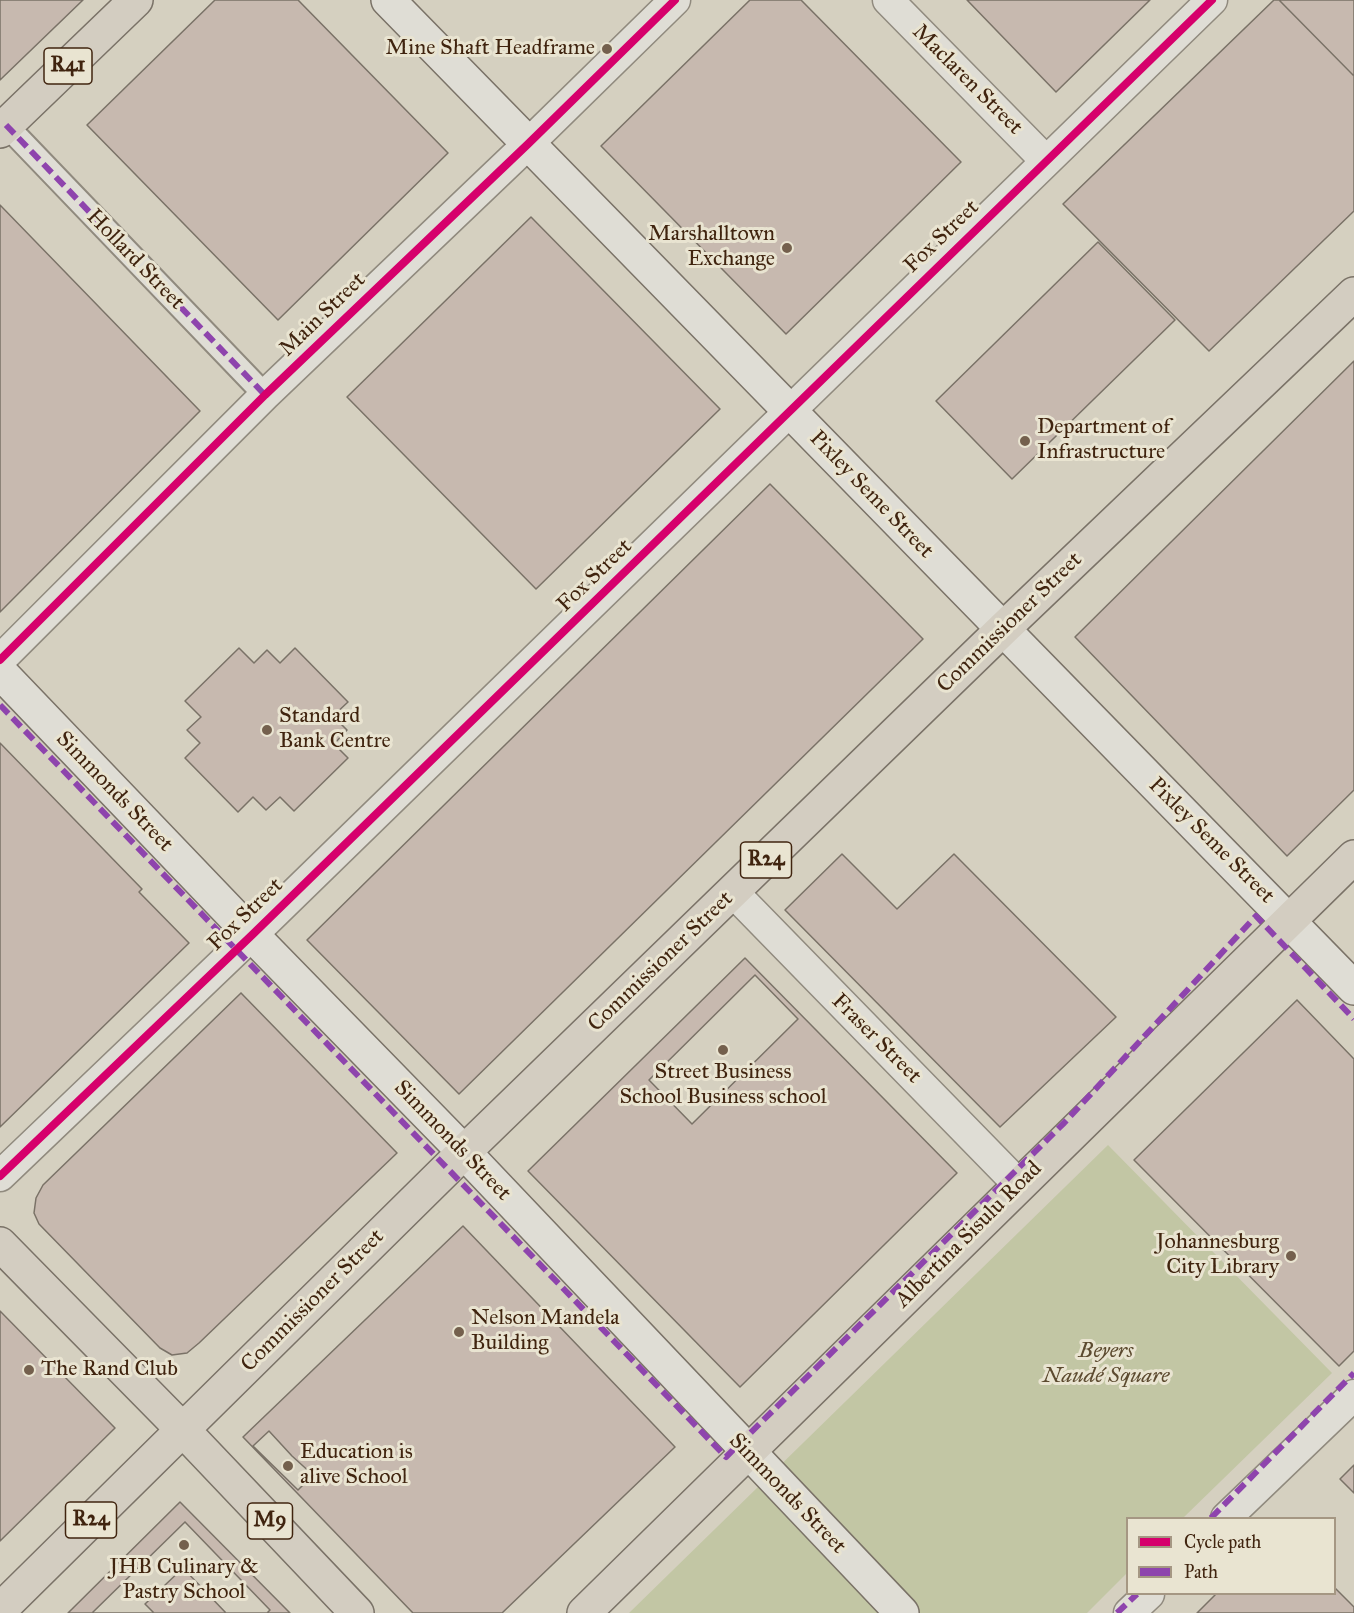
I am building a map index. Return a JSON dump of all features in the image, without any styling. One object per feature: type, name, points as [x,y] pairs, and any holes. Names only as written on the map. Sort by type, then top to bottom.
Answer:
[{"type":"main road","name":"R41","points":[[3,128],[136,0]]},
{"type":"main road","name":"Pixley Seme Street","points":[[388,0],[1354,988]]},
{"type":"main road","name":"Commissioner Street","points":[[0,1610],[464,1152],[1002,629],[1354,294]]},
{"type":"main road","name":"Simmonds Street","points":[[0,672],[252,936],[464,1152],[748,1454],[902,1613]]},
{"type":"main road","name":"Albertina Sisulu Road","points":[[584,1613],[1354,857]]},
{"type":"main road","name":"M9","points":[[0,1244],[183,1430],[357,1613]]},
{"type":"street","name":"Main Street","points":[[0,660],[265,395],[675,0]]},
{"type":"street","name":"Maclaren Street","points":[[888,0],[1046,161]]},
{"type":"street","name":"Fox Street","points":[[0,1176],[252,936],[1212,0]]},
{"type":"street","name":"Hollard Street","points":[[3,128],[265,395]]},
{"type":"street","name":"Fraser Street","points":[[733,892],[1019,1185]]},
{"type":"street","points":[[1227,1517],[1354,1395]]},
{"type":"street","points":[[1129,1613],[1147,1595]]},
{"type":"green space","name":"Beyers Naudé Square","points":[[1108,1145],[1332,1373],[1184,1517],[1126,1517],[1126,1574],[1087,1613],[629,1613]]},
{"type":"building","points":[[0,0],[83,0],[0,80]]},
{"type":"building","points":[[215,0],[298,0],[448,153],[278,320],[87,125]]},
{"type":"building","name":"Marshalltown Exchange","points":[[750,0],[801,0],[961,162],[786,334],[601,146]]},
{"type":"building","points":[[967,0],[1150,0],[1056,92]]},
{"type":"building","points":[[1274,0],[1279,0],[1354,76],[1354,211],[1209,351],[1063,204]]},
{"type":"building","points":[[1279,0],[1354,0],[1354,76]]},
{"type":"building","points":[[0,205],[200,411],[0,612]]},
{"type":"building","points":[[531,217],[720,409],[536,589],[347,397]]},
{"type":"building","points":[[1098,242],[1175,320],[1012,479],[936,401]]},
{"type":"building","points":[[1354,361],[1354,790],[1287,856],[1075,637]]},
{"type":"building","points":[[770,484],[923,639],[459,1094],[307,940]]},
{"type":"building","name":"Standard Bank Centre","points":[[239,648],[254,663],[267,650],[280,663],[295,648],[348,702],[333,716],[347,730],[334,744],[348,758],[294,811],[280,797],[266,810],[253,797],[238,812],[185,758],[200,743],[187,730],[201,717],[185,701]]},
{"type":"building","points":[[0,743],[142,889],[139,892],[189,943],[0,1127]]},
{"type":"building","points":[[842,854],[897,909],[954,854],[1116,1017],[1000,1127],[785,910]]},
{"type":"building","points":[[745,958],[957,1173],[740,1387],[528,1171]]},
{"type":"building","name":"Street Business School Business school","points":[[755,975],[798,1019],[692,1124],[649,1080]]},
{"type":"building","points":[[241,993],[397,1153],[199,1343],[187,1353],[172,1355],[160,1348],[39,1224],[34,1213],[36,1198],[43,1185]]},
{"type":"building","name":"Johannesburg City Library","points":[[1297,1000],[1354,1059],[1354,1351],[1339,1366],[1134,1160]]},
{"type":"building","name":"Nelson Mandela Building","points":[[463,1226],[675,1447],[502,1613],[413,1613],[243,1437]]},
{"type":"building","name":"The Rand Club","points":[[0,1311],[115,1428],[0,1541]]},
{"type":"building","name":"Education is alive School","points":[[269,1431],[313,1475],[298,1490],[253,1446]]},
{"type":"building","points":[[1354,1465],[1354,1493],[1340,1479]]},
{"type":"building","points":[[180,1502],[290,1613],[68,1613]]},
{"type":"building","name":"JHB Culinary & Pastry School","points":[[185,1522],[270,1610],[267,1613],[226,1613],[183,1568],[145,1604],[154,1613],[92,1613]]},
{"type":"building","points":[[1336,1589],[1354,1607],[1354,1613],[1197,1613],[1215,1595],[1336,1595]]},
{"type":"marked path","points":[[6,125],[265,395]]},
{"type":"marked path","points":[[0,705],[726,1457],[1064,1123],[1256,916],[1354,1019]]},
{"type":"marked path","points":[[1212,1517],[1354,1373]]},
{"type":"marked path","points":[[1117,1613],[1136,1595]]},
{"type":"cycle path","points":[[0,660],[265,395],[675,0]]},
{"type":"cycle path","points":[[0,1176],[252,935],[1212,0]]},
{"type":"place","name":"Mine Shaft Headframe","points":[[607,49]]},
{"type":"place","name":"Marshalltown Exchange","points":[[787,248]]},
{"type":"place","name":"Department of Infrastructure","points":[[1025,441]]},
{"type":"place","name":"Standard Bank Centre","points":[[267,730]]},
{"type":"place","name":"Street Business School Business school","points":[[723,1050]]},
{"type":"place","name":"Johannesburg City Library","points":[[1291,1256]]},
{"type":"place","name":"Nelson Mandela Building","points":[[459,1332]]},
{"type":"place","name":"The Rand Club","points":[[29,1370]]},
{"type":"place","name":"Education is alive School","points":[[288,1466]]},
{"type":"place","name":"JHB Culinary & Pastry School","points":[[184,1545]]}]
